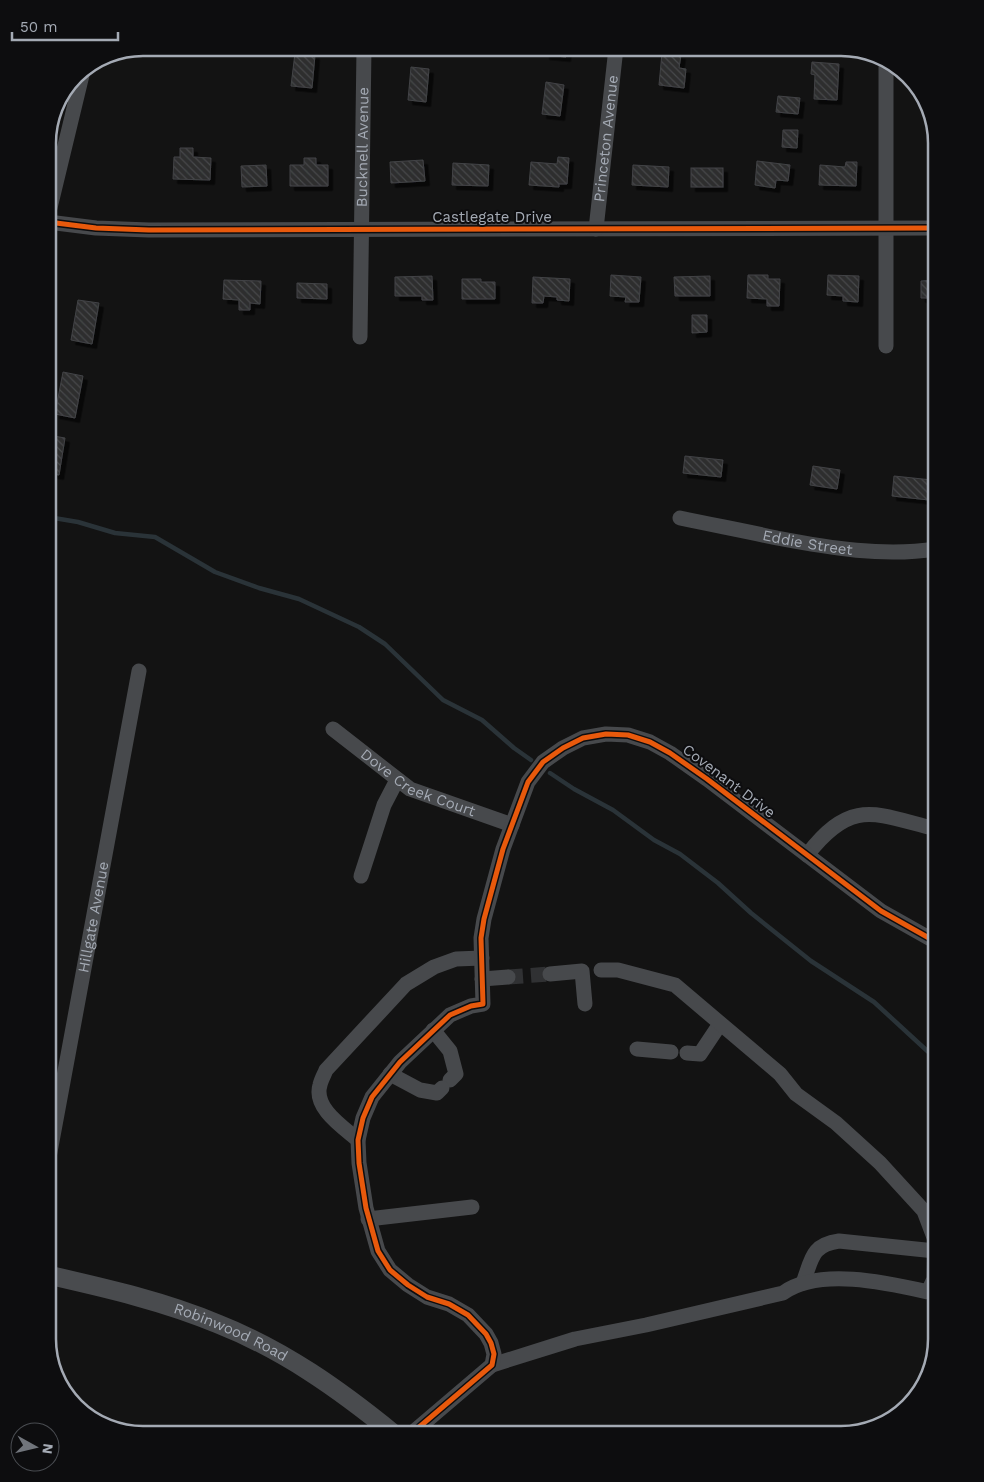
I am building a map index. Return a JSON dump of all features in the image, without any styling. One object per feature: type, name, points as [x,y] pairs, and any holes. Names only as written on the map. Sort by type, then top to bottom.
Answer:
[{"type":"main road","name":"Robinwood Road","points":[[56,1277],[133,1295],[186,1311],[220,1324],[259,1342],[304,1368],[357,1404],[384,1426]]},
{"type":"street","name":"Bucknell Avenue","points":[[360,337],[364,56]]},
{"type":"street","name":"Princeton Avenue","points":[[596,229],[615,56]]},
{"type":"street","points":[[886,69],[886,346]]},
{"type":"street","points":[[56,183],[80,84]]},
{"type":"street","name":"Castlegate Drive","points":[[56,223],[96,228],[149,230],[928,228]]},
{"type":"street","name":"Eddie Street","points":[[680,518],[856,551],[909,552],[928,550]]},
{"type":"street","name":"Hillgate Avenue","points":[[56,1120],[139,671]]},
{"type":"street","name":"Dove Creek Court","points":[[333,729],[410,789],[512,825]]},
{"type":"street","name":"Covenant Drive","points":[[492,1365],[494,1354],[486,1334],[468,1315],[408,1285],[390,1270],[378,1251],[368,1220],[359,1163],[358,1140],[363,1118],[372,1097],[390,1074],[450,1015],[471,1006],[483,1004],[481,938],[484,919],[503,849],[528,782],[543,762],[563,748],[583,738],[606,734],[628,735],[650,742],[670,753],[707,779],[881,911],[928,937]]},
{"type":"street","points":[[361,876],[384,805],[397,780]]},
{"type":"street","points":[[807,855],[830,830],[841,822],[863,814],[874,814],[928,827]]},
{"type":"street","points":[[358,1140],[332,1117],[320,1100],[319,1085],[326,1070],[406,984],[434,967],[456,959],[482,958]]},
{"type":"street","points":[[602,970],[618,970],[675,985],[780,1074],[796,1094],[836,1123],[880,1163],[924,1211],[928,1222]]},
{"type":"street","points":[[550,974],[582,971],[585,1004]]},
{"type":"street","points":[[482,979],[508,977]]},
{"type":"street","points":[[687,1053],[700,1054],[720,1024]]},
{"type":"street","points":[[390,1074],[420,1090],[438,1093],[456,1074],[450,1051],[433,1030]]},
{"type":"street","points":[[637,1049],[671,1052]]},
{"type":"street","points":[[368,1220],[472,1207]]},
{"type":"street","points":[[803,1283],[815,1252],[825,1243],[839,1241],[928,1250]]},
{"type":"street","points":[[420,1426],[492,1365],[574,1339],[646,1325],[783,1293],[794,1285],[815,1281],[858,1279],[928,1292]]},
{"type":"building","points":[[295,56],[315,56],[312,88],[291,86]]},
{"type":"building","points":[[662,56],[681,56],[679,68],[686,69],[684,88],[659,85]]},
{"type":"building","points":[[812,62],[839,64],[837,100],[814,99],[815,75],[811,74]]},
{"type":"building","points":[[411,67],[429,69],[426,102],[408,100]]},
{"type":"building","points":[[546,82],[564,85],[560,116],[542,114]]},
{"type":"building","points":[[778,96],[800,98],[798,114],[776,112]]},
{"type":"building","points":[[783,130],[798,130],[797,148],[782,147]]},
{"type":"building","points":[[180,148],[193,148],[193,157],[211,158],[210,180],[173,179],[174,157],[180,157]]},
{"type":"building","points":[[558,157],[569,158],[567,184],[559,184],[559,187],[529,185],[531,162],[557,164]]},
{"type":"building","points":[[304,158],[316,158],[316,165],[328,165],[328,186],[290,186],[290,165],[304,165]]},
{"type":"building","points":[[423,160],[425,181],[391,183],[390,162]]},
{"type":"building","points":[[757,161],[790,165],[788,181],[776,180],[775,188],[755,185]]},
{"type":"building","points":[[846,162],[857,162],[856,186],[819,185],[820,165],[845,167]]},
{"type":"building","points":[[453,163],[489,165],[488,186],[452,185]]},
{"type":"building","points":[[266,165],[267,186],[242,187],[241,166]]},
{"type":"building","points":[[633,165],[669,167],[668,187],[632,185]]},
{"type":"building","points":[[691,168],[723,168],[723,187],[691,187]]},
{"type":"building","points":[[611,275],[641,277],[639,302],[625,302],[626,297],[610,296]]},
{"type":"building","points":[[748,275],[768,275],[768,279],[780,279],[779,306],[767,306],[767,299],[747,298]]},
{"type":"building","points":[[828,275],[859,276],[858,302],[843,301],[843,296],[827,295]]},
{"type":"building","points":[[432,276],[433,300],[422,300],[422,296],[395,296],[395,277]]},
{"type":"building","points":[[710,276],[710,296],[675,296],[674,277]]},
{"type":"building","points":[[533,277],[570,279],[569,301],[557,300],[557,297],[544,296],[543,303],[532,303]]},
{"type":"building","points":[[462,279],[481,279],[481,282],[495,282],[495,299],[462,299]]},
{"type":"building","points":[[224,280],[261,281],[260,304],[250,303],[250,310],[239,310],[239,300],[223,299]]},
{"type":"building","points":[[921,281],[928,281],[928,298],[921,298]]},
{"type":"building","points":[[297,283],[327,284],[327,299],[297,298]]},
{"type":"building","points":[[78,300],[99,303],[92,344],[71,340]]},
{"type":"building","points":[[692,315],[707,315],[707,332],[692,333]]},
{"type":"building","points":[[63,372],[83,376],[75,418],[56,414]]},
{"type":"building","points":[[56,436],[65,438],[59,475],[56,474]]},
{"type":"building","points":[[685,456],[723,460],[721,477],[683,473]]},
{"type":"building","points":[[813,466],[840,470],[837,489],[810,485]]},
{"type":"building","points":[[894,476],[928,480],[928,500],[892,496]]},
{"type":"waterway","points":[[56,518],[78,522],[115,533],[155,537],[215,572],[259,588],[299,599],[359,627],[385,644],[443,700],[482,720],[531,760]]},
{"type":"waterway","points":[[550,773],[574,789],[613,810],[654,840],[680,854],[718,883],[751,913],[811,961],[874,1002],[928,1052]]},
{"type":"tunnel","points":[[508,977],[550,974]]},
{"type":"cycle path","points":[[56,223],[96,228],[149,230],[928,228]]},
{"type":"cycle path","points":[[420,1426],[492,1365],[494,1354],[486,1334],[468,1315],[449,1304],[427,1297],[408,1285],[390,1270],[378,1251],[366,1208],[359,1163],[358,1140],[363,1118],[372,1097],[400,1062],[450,1015],[471,1006],[483,1004],[481,938],[484,919],[503,849],[528,782],[543,762],[563,748],[583,738],[606,734],[628,735],[650,742],[670,753],[707,779],[881,911],[928,937]]}]
